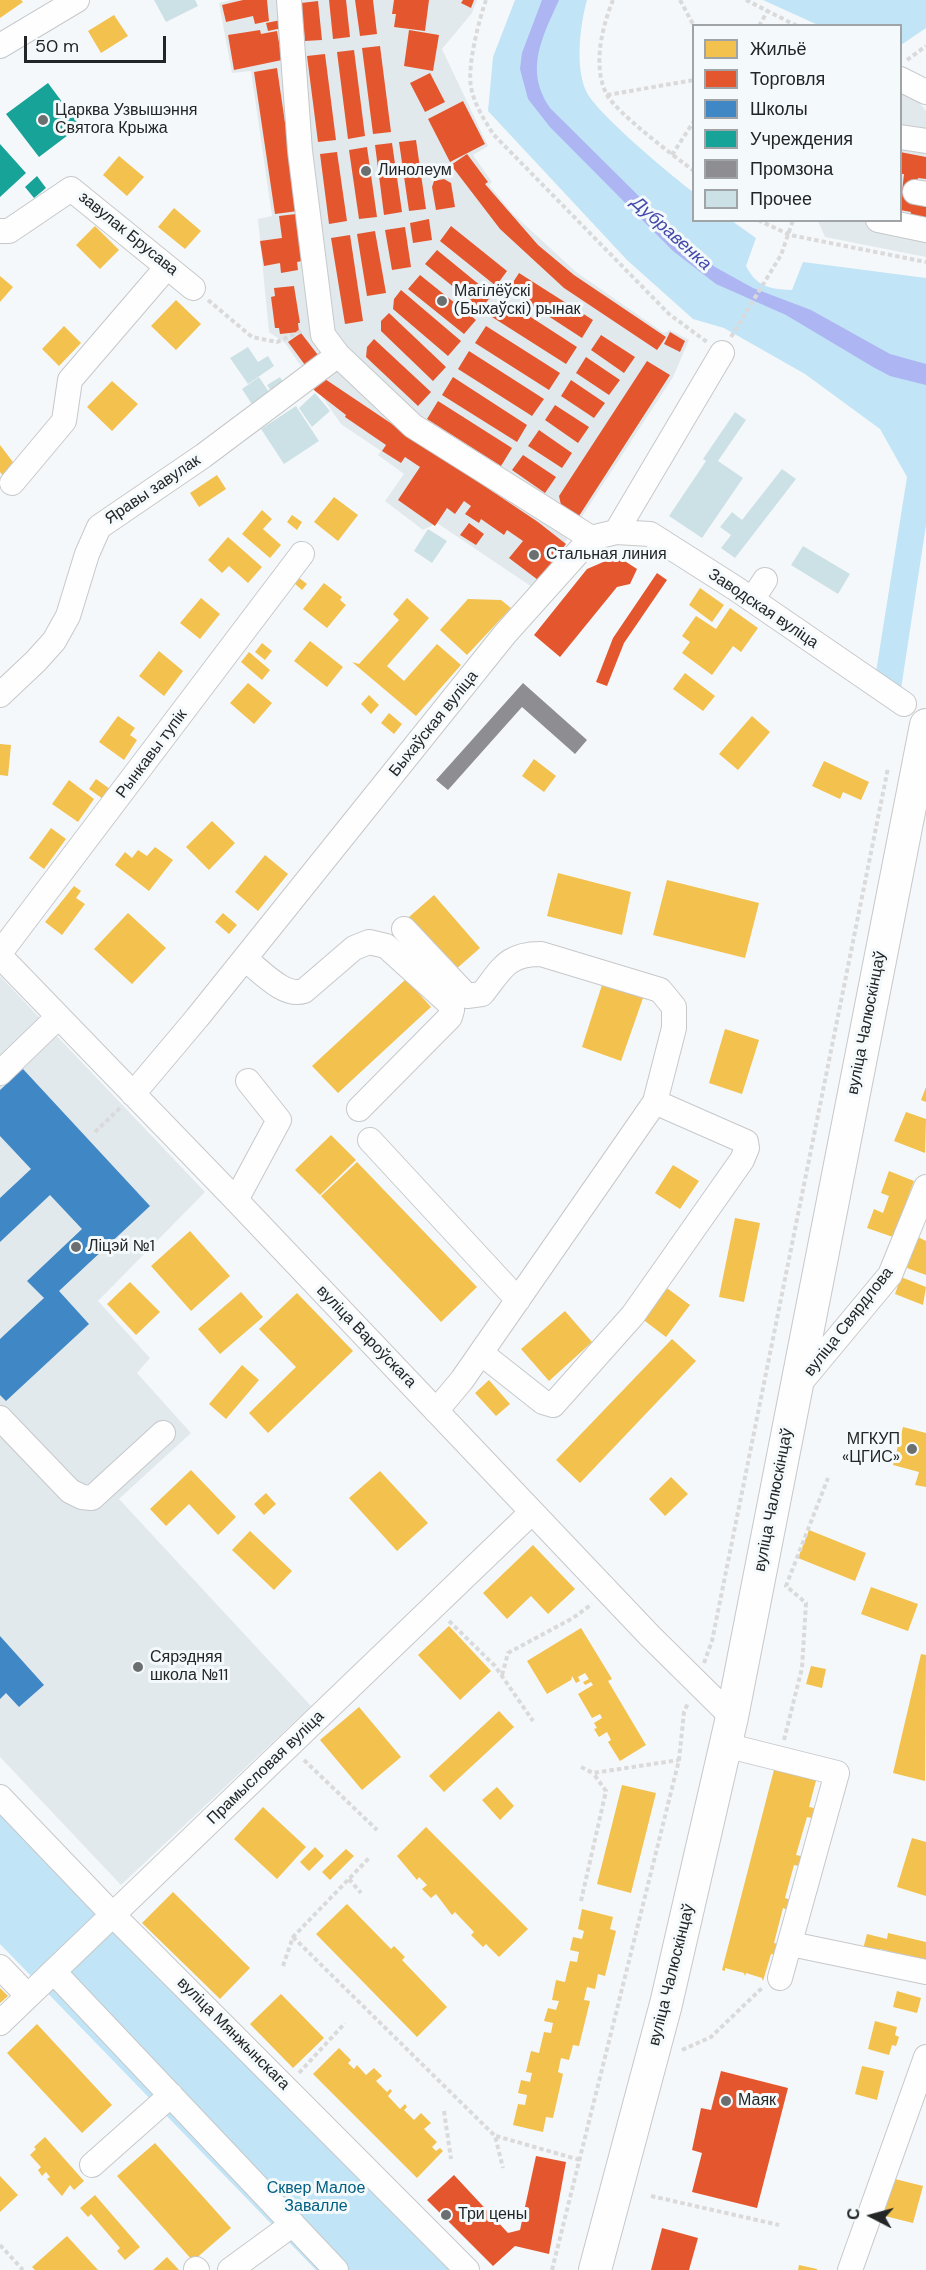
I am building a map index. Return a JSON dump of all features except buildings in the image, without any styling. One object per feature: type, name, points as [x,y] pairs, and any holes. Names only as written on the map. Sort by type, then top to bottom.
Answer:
[{"type":"main road","name":"вуліца Чалюскінцаў","points":[[595,2270],[666,2004],[728,1731],[796,1388],[902,770],[915,714]]},
{"type":"street","points":[[0,46],[77,0]]},
{"type":"street","points":[[289,0],[300,151],[323,335],[338,355],[413,426],[591,538],[616,532],[722,353]]},
{"type":"street","points":[[902,80],[926,92]]},
{"type":"street","points":[[902,137],[926,141]]},
{"type":"street","name":"завулак Брусава","points":[[0,231],[9,231],[72,189],[193,288]]},
{"type":"street","points":[[888,222],[926,230]]},
{"type":"street","points":[[12,483],[64,421],[70,380],[167,267]]},
{"type":"street","name":"Яравы завулак","points":[[0,695],[42,654],[69,616],[87,554],[99,527],[203,456],[338,355]]},
{"type":"street","name":"Заводская вуліца","points":[[616,532],[650,534],[752,600],[915,714]]},
{"type":"street","name":"Быхаўская вуліца","points":[[128,1100],[505,634],[591,538]]},
{"type":"street","name":"Рынкавы тупік","points":[[0,954],[302,554]]},
{"type":"street","points":[[752,600],[765,580]]},
{"type":"street","points":[[404,929],[467,996],[482,994],[507,963],[521,954],[541,954],[660,990],[674,1007],[674,1028],[655,1102],[481,1353],[436,1411]]},
{"type":"street","points":[[245,958],[288,991],[297,994],[304,991],[354,948],[369,942],[386,946],[449,1003],[452,1010],[450,1017],[359,1110]]},
{"type":"street","name":"вуліца Вароўскага","points":[[0,954],[58,1017],[128,1100],[236,1200],[697,1684],[728,1731]]},
{"type":"street","points":[[0,1073],[58,1017]]},
{"type":"street","points":[[236,1200],[279,1120],[248,1081]]},
{"type":"street","points":[[481,1353],[543,1402],[553,1405],[633,1315],[670,1265],[742,1160],[747,1148],[746,1142],[655,1102]]},
{"type":"street","points":[[369,1140],[518,1300]]},
{"type":"street","name":"вуліца Свярдлова","points":[[796,1388],[890,1275],[926,1187]]},
{"type":"street","points":[[0,1418],[70,1491],[82,1497],[92,1498],[163,1434]]},
{"type":"street","name":"Прамысловая вуліца","points":[[0,2023],[290,1747],[531,1512]]},
{"type":"street","points":[[728,1731],[780,1758],[837,1773],[780,1978]]},
{"type":"street","name":"вуліца Мянжынскага","points":[[0,1797],[113,1915],[467,2270]]},
{"type":"street","points":[[791,1944],[926,1972]]},
{"type":"street","points":[[0,1967],[28,1996]]},
{"type":"street","points":[[54,1972],[336,2270]]},
{"type":"street","points":[[850,2270],[926,2057]]},
{"type":"street","points":[[92,2165],[171,2095]]},
{"type":"street","points":[[230,2270],[293,2224]]},
{"type":"path","points":[[486,0],[477,26],[470,86],[478,110],[493,134],[669,314],[722,353],[781,255],[790,235],[793,222]]},
{"type":"path","points":[[613,0],[606,19],[600,53],[601,76],[607,95],[672,155],[692,170]]},
{"type":"path","points":[[680,0],[693,24]]},
{"type":"path","points":[[746,0],[793,24]]},
{"type":"path","points":[[760,24],[768,10]]},
{"type":"path","points":[[902,64],[926,46]]},
{"type":"path","points":[[607,95],[692,80]]},
{"type":"path","points":[[672,155],[692,123]]},
{"type":"path","points":[[762,222],[790,235],[926,262]]},
{"type":"path","points":[[193,288],[252,337],[277,342],[309,328],[322,326]]},
{"type":"path","points":[[552,2270],[679,1760],[684,1712],[697,1684],[712,1641],[902,770]]},
{"type":"path","points":[[95,1131],[128,1100]]},
{"type":"path","points":[[780,1758],[802,1668],[806,1603],[786,1586],[828,1478]]},
{"type":"path","points":[[502,1675],[508,1653],[573,1618],[597,1600]]},
{"type":"path","points":[[435,1606],[502,1675],[533,1721]]},
{"type":"path","points":[[290,1747],[377,1830]]},
{"type":"path","points":[[593,1773],[679,1760]]},
{"type":"path","points":[[581,1767],[593,1773],[606,1791],[581,1901]]},
{"type":"path","points":[[283,1966],[293,1937],[370,1857]]},
{"type":"path","points":[[348,1879],[361,1893]]},
{"type":"path","points":[[293,1937],[495,2136],[580,2160]]},
{"type":"path","points":[[681,2050],[711,2037],[762,1988],[780,1978]]},
{"type":"path","points":[[292,2080],[345,2022]]},
{"type":"path","points":[[444,2111],[451,2159]]},
{"type":"path","points":[[495,2136],[503,2168]]},
{"type":"path","points":[[651,2196],[779,2225]]},
{"type":"path","points":[[0,2245],[23,2270]]},
{"type":"shaded area","name":"Магілёўскі (Быхаўскі) рынак","points":[[232,0],[477,0],[472,13],[442,49],[488,146],[473,155],[492,182],[489,185],[512,213],[576,272],[664,333],[670,330],[689,340],[673,377],[562,547],[532,587],[437,523],[423,530],[385,501],[404,474],[378,455],[381,451],[341,424],[285,343],[269,332],[258,219],[272,216],[251,71],[232,73],[219,3]]},
{"type":"shaded area","points":[[902,89],[912,93],[926,111],[926,257],[825,237],[818,222],[902,222]]},
{"type":"shaded area","points":[[0,976],[205,1192],[98,1301],[150,1358],[137,1373],[191,1433],[119,1499],[311,1706],[121,1885],[0,1757]]},
{"type":"green space","points":[[515,0],[587,0],[580,46],[581,70],[586,91],[619,129],[692,191],[692,222],[733,222],[756,238],[746,266],[759,283],[770,288],[792,290],[803,262],[926,278],[926,525],[901,689],[876,672],[907,477],[880,429],[805,374],[724,328],[693,319],[627,260],[488,111],[493,57]]},
{"type":"green space","points":[[763,0],[926,0],[926,28],[902,44],[902,24],[816,24]]},
{"type":"green space","name":"Сквер Малое Завалле","points":[[0,1807],[456,2270],[316,2270],[0,1944]]},
{"type":"water","name":"Дубравенка","points":[[542,0],[559,0],[538,54],[538,80],[542,94],[550,108],[675,232],[715,267],[753,288],[811,310],[890,354],[926,364],[926,385],[890,376],[786,315],[716,284],[673,251],[550,127],[528,99],[520,69],[522,53]]},
{"type":"place","name":"Царква Узвышэння Святога Крыжа","points":[[43,120]]},
{"type":"place","name":"Линолеум","points":[[366,171]]},
{"type":"place","name":"Магілёўскі (Быхаўскі) рынак","points":[[442,301]]},
{"type":"place","name":"Стальная линия","points":[[534,555]]},
{"type":"place","name":"Ліцэй №1","points":[[76,1247]]},
{"type":"place","name":"МГКУП «ЦГИС»","points":[[912,1449]]},
{"type":"place","name":"Сярэдняя школа №11","points":[[138,1667]]},
{"type":"place","name":"Маяк","points":[[726,2101]]},
{"type":"place","name":"Три цены","points":[[446,2215]]}]
